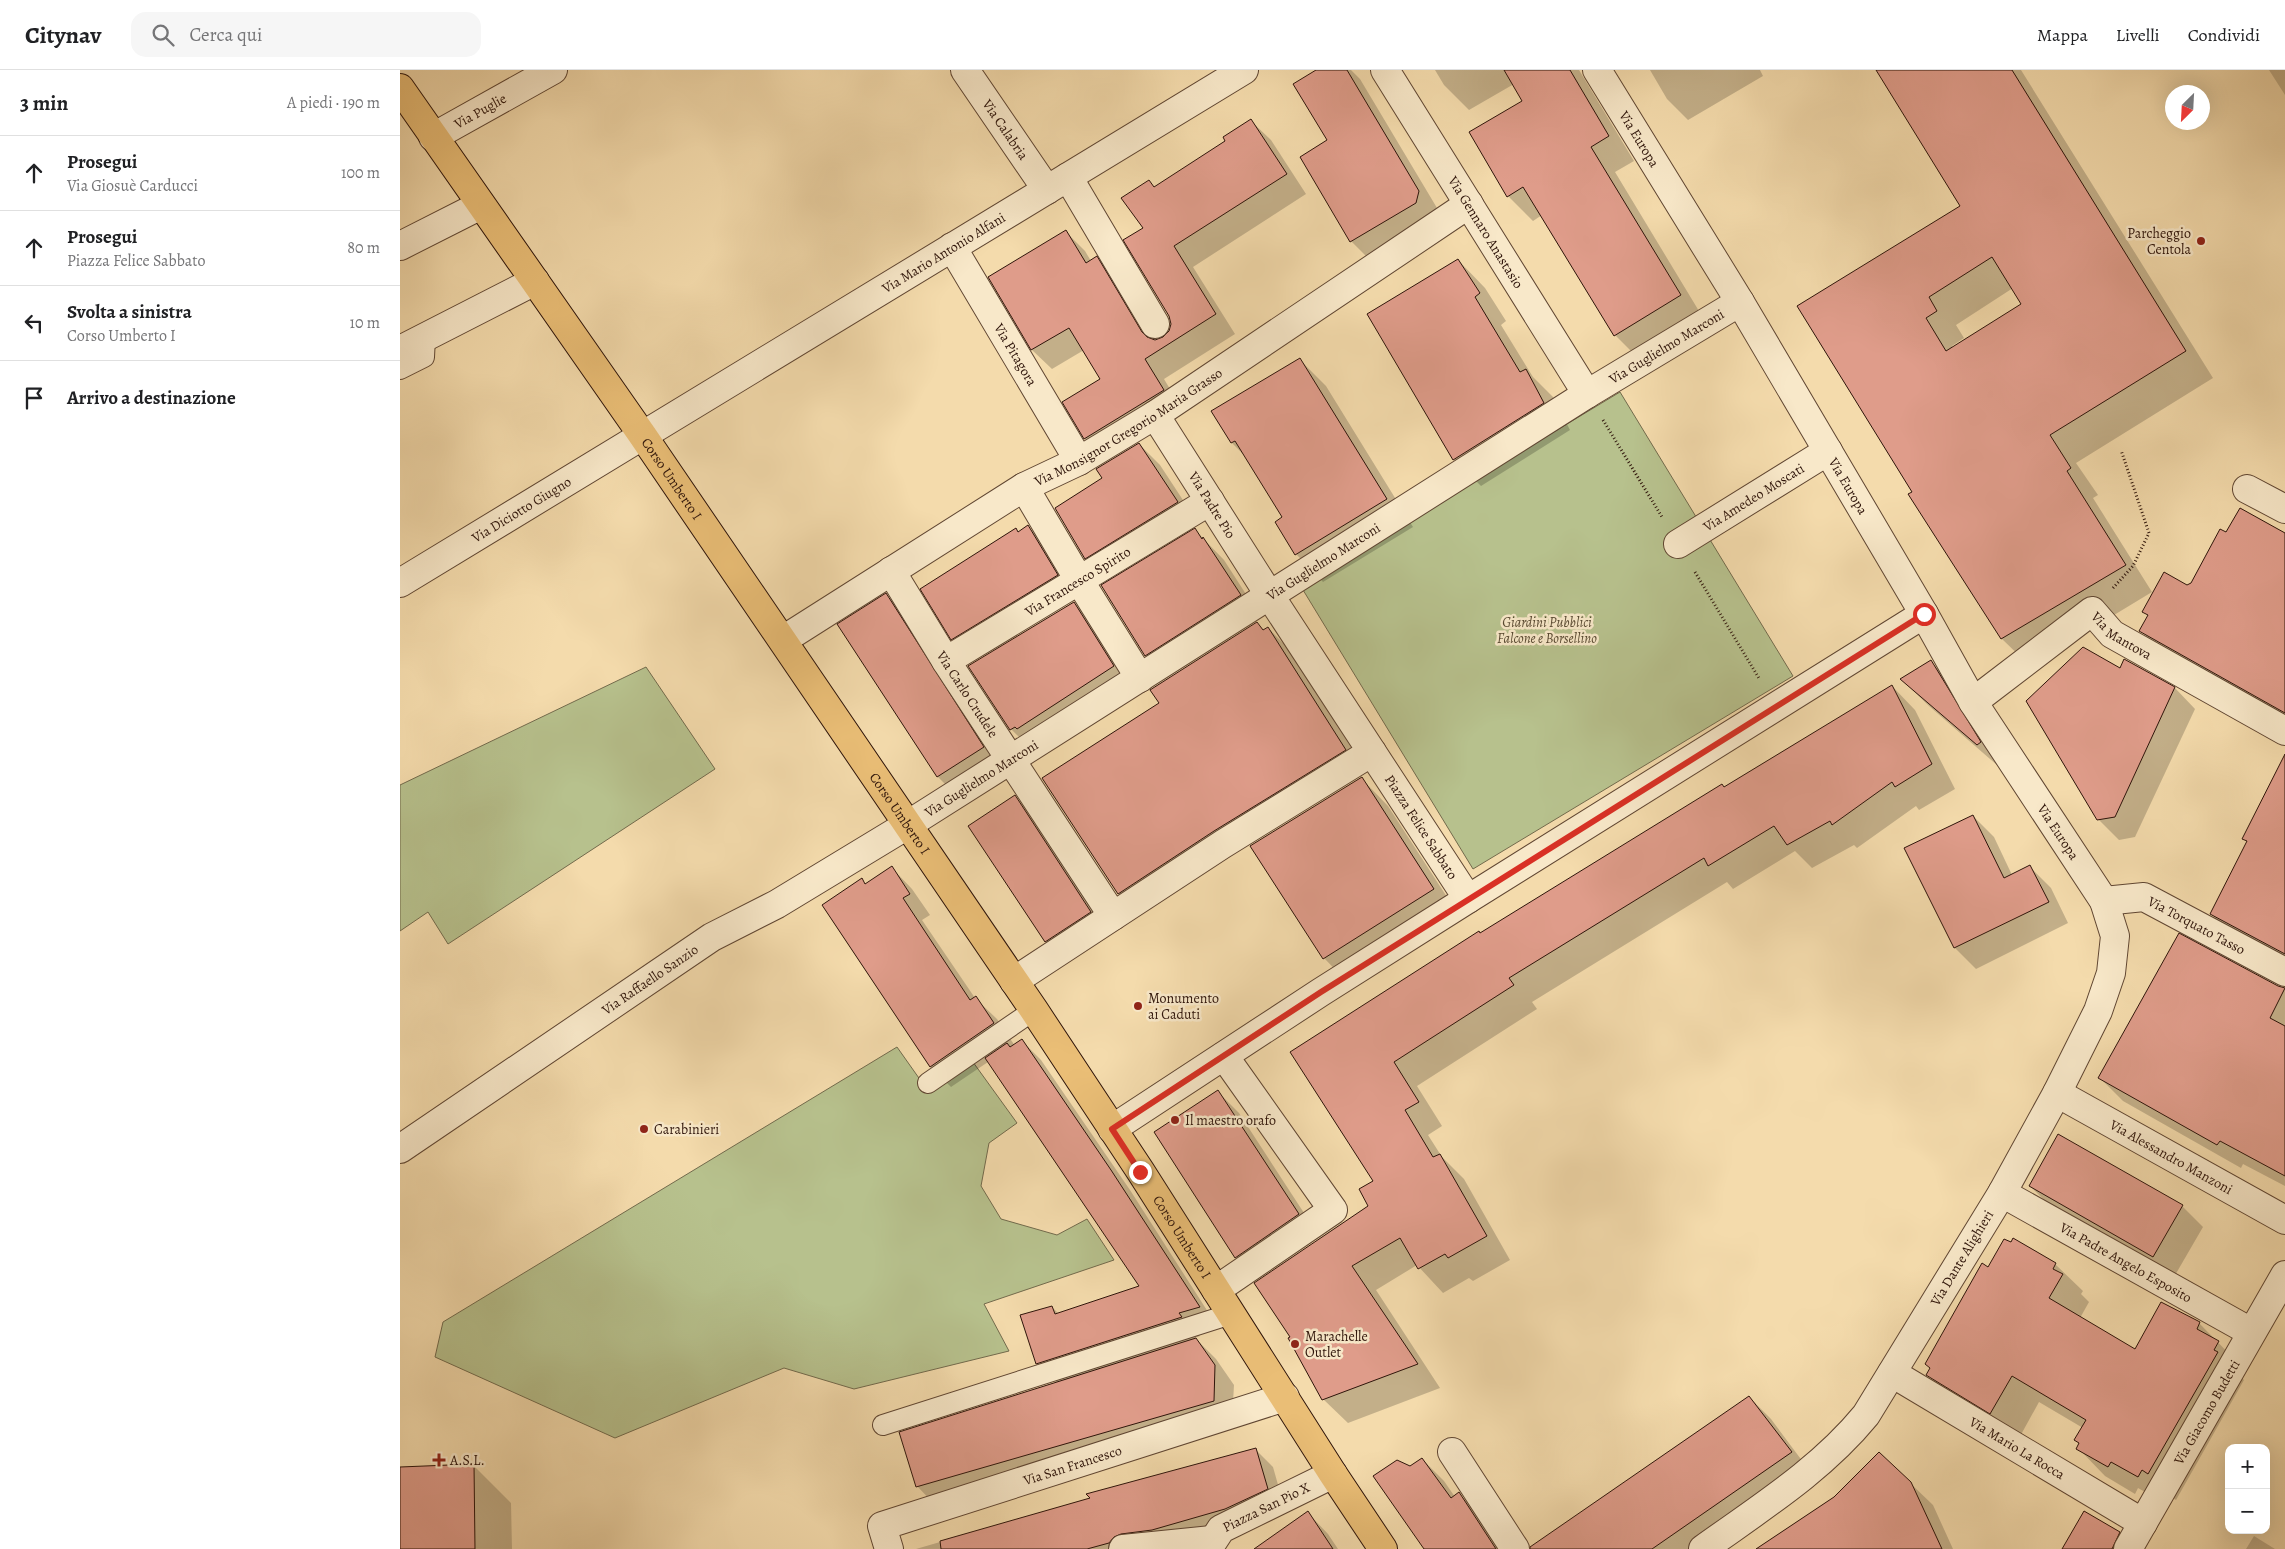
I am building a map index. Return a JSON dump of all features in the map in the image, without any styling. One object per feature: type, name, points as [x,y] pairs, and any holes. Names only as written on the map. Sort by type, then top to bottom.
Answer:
[{"type":"main road","name":"Corso Umberto I","points":[[400,88],[644,436],[909,824],[1112,1129],[1383,1549]]},
{"type":"street","name":"Via Puglie","points":[[434,137],[553,70]]},
{"type":"street","name":"Via Calabria","points":[[965,70],[1057,184],[1155,324]]},
{"type":"street","name":"Via Gennaro Anastasio","points":[[1385,70],[1587,394]]},
{"type":"street","name":"Via Europa","points":[[1597,70],[1740,302],[1924,614],[1972,702],[2104,901]]},
{"type":"street","name":"Via Mario Antonio Alfani","points":[[644,436],[1057,184],[1232,73]]},
{"type":"street","name":"Via Monsignor Gregorio Maria Grasso","points":[[783,640],[1024,487],[1079,461],[1155,415],[1468,204]]},
{"type":"street","points":[[400,246],[482,205]]},
{"type":"street","name":"Via Pitagora","points":[[952,247],[1079,461]]},
{"type":"street","points":[[400,350],[535,281]]},
{"type":"street","name":"Via Guglielmo Marconi","points":[[909,824],[1587,394],[1740,302]]},
{"type":"street","name":"Via Padre Pio","points":[[1155,415],[1270,596]]},
{"type":"street","name":"Via Diciotto Giugno","points":[[400,583],[644,436]]},
{"type":"street","name":"Via Amedeo Moscati","points":[[1678,544],[1828,451]]},
{"type":"street","points":[[1024,487],[1140,678]]},
{"type":"street","points":[[2247,488],[2285,509]]},
{"type":"street","name":"Via Francesco Spirito","points":[[946,661],[1210,501]]},
{"type":"street","name":"Via Carlo Crudele","points":[[891,571],[946,661],[1113,916]]},
{"type":"street","name":"Piazza Felice Sabbato","points":[[1270,596],[1468,899]]},
{"type":"street","name":"Via Mantova","points":[[1972,702],[2092,610],[2112,634],[2285,731]]},
{"type":"street","points":[[1112,1129],[1468,899],[1924,614]]},
{"type":"street","points":[[1014,981],[1223,844],[1372,752]]},
{"type":"street","name":"Via Raffaello Sanzio","points":[[400,1149],[712,936],[777,904],[909,824]]},
{"type":"street","name":"Via Torquato Tasso","points":[[2104,901],[2144,897],[2285,972]]},
{"type":"street","name":"Via Dante Alighieri","points":[[1703,1549],[1795,1483],[1847,1438],[1866,1415],[1892,1373],[2002,1193],[2058,1093],[2098,1011],[2111,974],[2115,936],[2104,901]]},
{"type":"street","points":[[1216,1290],[1333,1210],[1224,1056]]},
{"type":"street","name":"Via Alessandro Manzoni","points":[[2058,1093],[2285,1220]]},
{"type":"street","name":"Via Padre Angelo Esposito","points":[[2002,1193],[2251,1332]]},
{"type":"street","name":"Via Giacomo Budetti","points":[[2128,1549],[2285,1275]]},
{"type":"street","name":"Via Mario La Rocca","points":[[1892,1373],[2143,1523]]},
{"type":"street","name":"Via San Francesco","points":[[889,1549],[882,1526],[1285,1397]]},
{"type":"street","points":[[1452,1452],[1515,1549]]},
{"type":"street","name":"Piazza San Pio X","points":[[1210,1544],[1221,1529],[1333,1474]]},
{"type":"street","points":[[1123,1549],[1210,1544]]},
{"type":"lane","points":[[400,369],[424,357],[425,337]]},
{"type":"lane","points":[[928,1083],[1034,1010]]},
{"type":"lane","points":[[883,1425],[1231,1314]]},
{"type":"path","points":[[2092,610],[2133,566],[2149,533],[2122,450]]},
{"type":"green space","name":"Giardini Pubblici Falcone e Borsellino","points":[[1620,392],[1793,676],[1473,869],[1300,585]]},
{"type":"green space","points":[[646,667],[715,769],[448,944],[428,912],[400,931],[400,785]]},
{"type":"green space","points":[[897,1047],[921,1081],[965,1051],[1017,1123],[989,1143],[981,1186],[1001,1219],[1057,1235],[1087,1219],[1114,1260],[984,1304],[1009,1351],[854,1389],[784,1368],[615,1438],[435,1357],[443,1322]]},
{"type":"building","points":[[1316,70],[1347,70],[1419,191],[1416,203],[1350,242],[1300,157],[1327,140],[1293,84]]},
{"type":"building","points":[[1504,70],[1570,70],[1609,136],[1591,147],[1681,295],[1614,336],[1523,187],[1507,197],[1469,132],[1522,101]]},
{"type":"building","points":[[1876,70],[2012,70],[2186,351],[2050,435],[2071,468],[2067,471],[2126,565],[2001,639],[1908,494],[1912,492],[1797,306],[1960,206]],"holes":[[[1992,257],[2021,304],[1946,351],[1926,318],[1937,311],[1929,297]]]},
{"type":"building","points":[[1251,119],[1287,174],[1174,246],[1216,314],[1145,359],[1164,390],[1084,439],[1062,402],[1100,379],[1069,328],[1031,350],[988,277],[1066,230],[1086,263],[1097,256],[1142,332],[1147,337],[1155,340],[1163,337],[1169,331],[1171,324],[1169,316],[1123,240],[1143,228],[1121,198],[1149,180],[1154,187],[1225,141],[1223,137]]},
{"type":"building","points":[[1458,259],[1480,293],[1475,297],[1520,372],[1526,369],[1544,403],[1453,460],[1367,314]]},
{"type":"building","points":[[1300,358],[1387,499],[1295,555],[1275,522],[1282,517],[1235,441],[1231,443],[1211,411]]},
{"type":"building","points":[[1139,443],[1178,502],[1085,559],[1055,508],[1102,478],[1096,469]]},
{"type":"building","points":[[2240,508],[2285,533],[2285,713],[2139,631],[2148,615],[2142,612],[2164,572],[2187,585],[2191,583],[2220,529],[2226,532]]},
{"type":"building","points":[[1028,525],[1058,575],[951,640],[920,589],[1016,528],[1018,532]]},
{"type":"building","points":[[1195,528],[1202,539],[1203,537],[1241,595],[1145,656],[1101,585]]},
{"type":"building","points":[[886,593],[984,747],[937,777],[837,624]]},
{"type":"building","points":[[1074,602],[1114,666],[1017,729],[1015,727],[1010,730],[968,666]]},
{"type":"building","points":[[1257,622],[1263,630],[1268,627],[1346,750],[1214,831],[1118,894],[1042,778],[1159,703],[1150,690]]},
{"type":"building","points":[[2083,647],[2120,668],[2124,659],[2175,687],[2115,817],[2097,820],[2026,701]]},
{"type":"building","points":[[1931,660],[1981,742],[1977,745],[1900,679]]},
{"type":"building","points":[[1892,685],[1932,764],[1895,787],[1892,782],[1832,825],[1830,821],[1787,845],[1774,826],[1708,866],[1704,858],[1509,978],[1514,985],[1394,1062],[1419,1102],[1405,1110],[1433,1157],[1440,1154],[1487,1236],[1448,1258],[1445,1254],[1418,1269],[1400,1238],[1352,1266],[1418,1364],[1322,1400],[1288,1338],[1290,1337],[1254,1283],[1368,1206],[1359,1189],[1373,1181],[1290,1052],[1479,931],[1480,933],[1722,784],[1724,787]]},
{"type":"building","points":[[2285,754],[2285,954],[2210,914],[2247,841],[2242,839]]},
{"type":"building","points":[[1362,777],[1434,889],[1323,959],[1250,846]]},
{"type":"building","points":[[1015,795],[1091,912],[1045,942],[968,826]]},
{"type":"building","points":[[1973,815],[2004,878],[2030,865],[2049,902],[1954,948],[1904,848]]},
{"type":"building","points":[[892,866],[910,894],[903,898],[970,1000],[976,996],[994,1023],[930,1067],[822,905],[862,878],[865,884]]},
{"type":"building","points":[[2179,933],[2285,988],[2270,1018],[2285,1026],[2285,1176],[2220,1141],[2217,1145],[2098,1078]]},
{"type":"building","points":[[1022,1039],[1111,1170],[1200,1307],[1179,1313],[1182,1317],[1036,1364],[1020,1315],[1052,1306],[1055,1314],[1139,1286],[985,1058],[1007,1043],[1010,1047]]},
{"type":"building","points":[[1218,1090],[1299,1214],[1235,1258],[1154,1132]]},
{"type":"building","points":[[2058,1134],[2183,1205],[2153,1257],[2029,1186]]},
{"type":"building","points":[[2013,1238],[2056,1263],[2053,1269],[2063,1274],[2049,1298],[2135,1349],[2161,1302],[2200,1322],[2197,1329],[2219,1341],[2214,1350],[2218,1352],[2148,1474],[2142,1470],[2138,1477],[2111,1462],[2108,1467],[2076,1449],[2079,1443],[2074,1440],[2086,1420],[2012,1376],[1990,1414],[1926,1375],[1930,1368],[1925,1364],[1982,1263],[1988,1267],[2004,1239],[2011,1242]]},
{"type":"building","points":[[1196,1338],[1215,1365],[1214,1401],[916,1487],[899,1432]]},
{"type":"building","points":[[1749,1396],[1792,1452],[1652,1549],[1530,1549],[1530,1547]]},
{"type":"building","points":[[1256,1448],[1268,1489],[1225,1509],[1152,1530],[1121,1534],[1114,1537],[1109,1543],[1087,1549],[941,1549],[940,1541],[1090,1498],[1086,1494]]},
{"type":"building","points":[[1879,1452],[1911,1482],[1942,1549],[1756,1549],[1834,1497]]},
{"type":"building","points":[[1422,1458],[1451,1498],[1459,1492],[1496,1549],[1424,1549],[1373,1476],[1397,1460],[1410,1466]]},
{"type":"building","points":[[474,1464],[475,1549],[400,1549],[400,1467]]},
{"type":"building","points":[[1308,1511],[1333,1549],[1254,1549]]},
{"type":"building","points":[[2084,1511],[2120,1532],[2112,1549],[2062,1549]]},
{"type":"place","name":"Parcheggio Centola","points":[[2201,241]]},
{"type":"place","name":"Monumento ai Caduti","points":[[1138,1006]]},
{"type":"place","name":"Il maestro orafo","points":[[1175,1120]]},
{"type":"place","name":"Carabinieri","points":[[644,1129]]},
{"type":"place","name":"Marachelle Outlet","points":[[1295,1344]]},
{"type":"place","name":"A.S.L.","points":[[439,1460]]},
{"type":"route","points":[[1140,1172],[1112,1129],[1321,992],[1924,614]]}]
